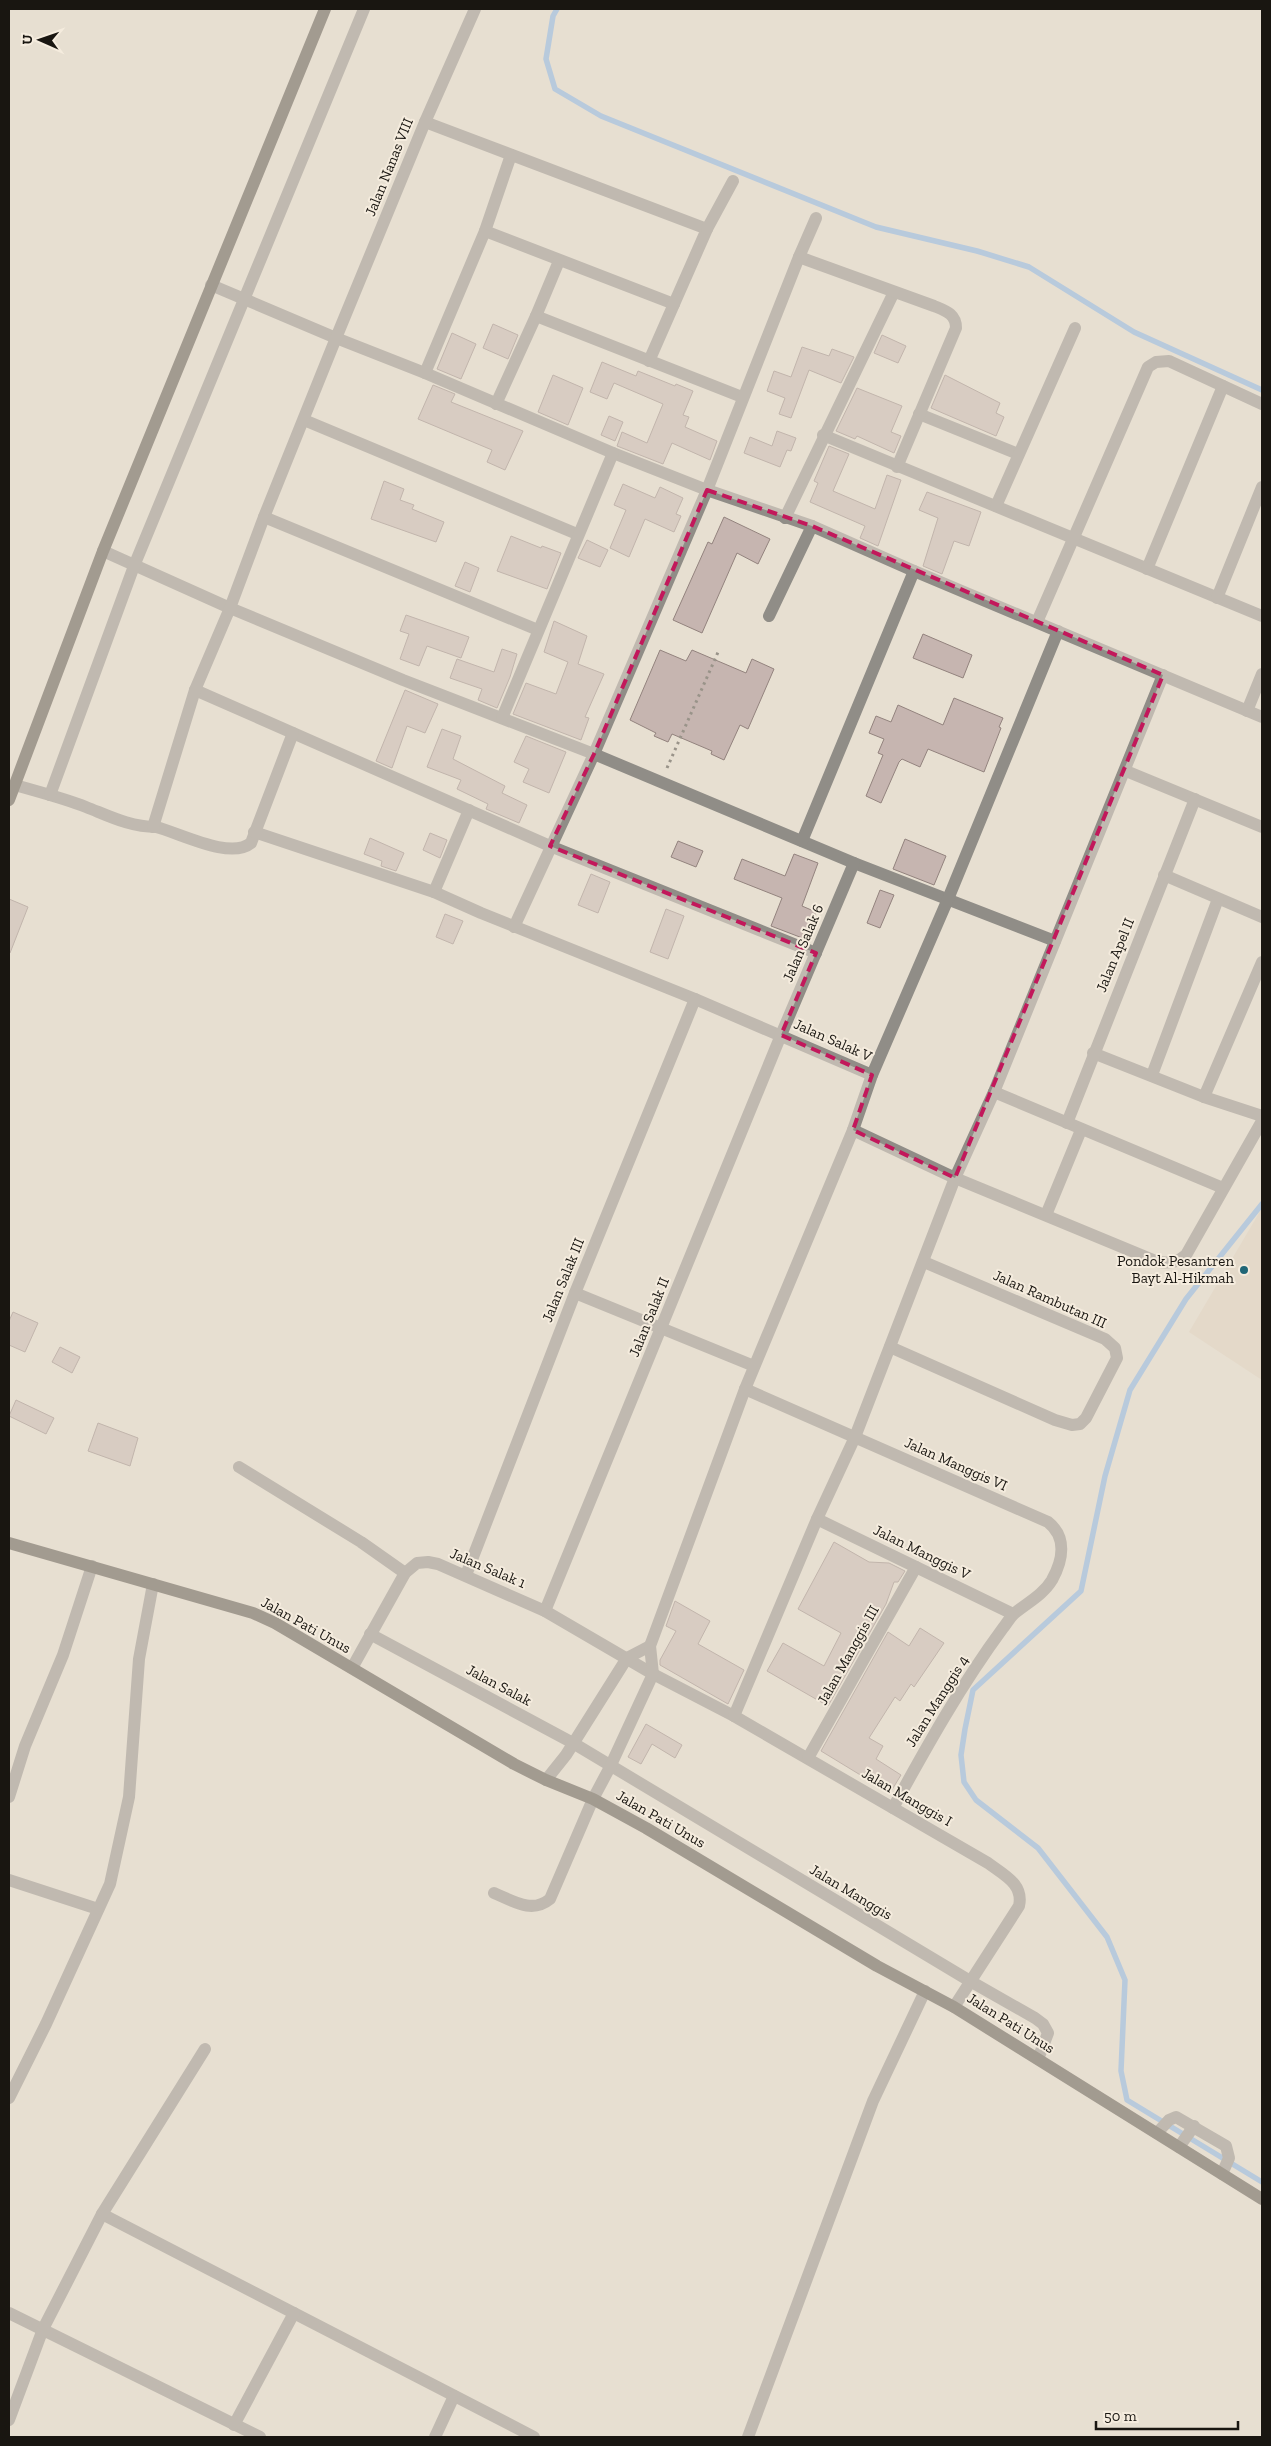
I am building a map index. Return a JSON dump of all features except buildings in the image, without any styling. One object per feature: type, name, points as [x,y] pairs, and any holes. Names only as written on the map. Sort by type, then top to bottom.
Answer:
[{"type":"main road","points":[[9,800],[103,551],[325,9]]},
{"type":"main road","name":"Jalan Pati Unus","points":[[9,1543],[253,1613],[354,1663],[546,1780],[595,1796],[877,1966],[925,1991],[956,2004],[1163,2127],[1186,2136],[1262,2199]]},
{"type":"street","points":[[50,795],[134,566],[364,9]]},
{"type":"street","name":"Jalan Nanas VIII","points":[[153,827],[195,690],[230,608],[264,517],[336,338],[425,122],[475,9]]},
{"type":"street","points":[[425,122],[707,229]]},
{"type":"street","points":[[425,373],[485,231],[510,155]]},
{"type":"street","points":[[650,361],[707,229],[733,181]]},
{"type":"street","points":[[514,927],[594,754],[706,490],[798,257],[816,218]]},
{"type":"street","points":[[485,231],[674,304]]},
{"type":"street","points":[[798,257],[953,316],[956,328],[897,466]]},
{"type":"street","points":[[496,404],[559,261]]},
{"type":"street","points":[[211,285],[613,453],[706,490],[812,526],[914,572],[1262,717]]},
{"type":"street","points":[[785,518],[894,292]]},
{"type":"street","points":[[536,316],[742,398]]},
{"type":"street","points":[[996,506],[1075,328]]},
{"type":"street","points":[[1037,622],[1148,366],[1156,362],[1169,361],[1262,404]]},
{"type":"street","points":[[1147,569],[1222,386]]},
{"type":"street","points":[[919,414],[1018,454]]},
{"type":"street","points":[[304,420],[577,534]]},
{"type":"street","points":[[824,435],[1262,616]]},
{"type":"street","points":[[502,718],[577,534],[613,453]]},
{"type":"street","points":[[1217,598],[1262,488]]},
{"type":"street","points":[[264,517],[538,630]]},
{"type":"street","points":[[769,616],[812,526]]},
{"type":"street","points":[[103,551],[230,608],[403,680],[594,754],[854,863],[1055,941]]},
{"type":"street","points":[[802,841],[914,572]]},
{"type":"street","points":[[494,1893],[524,1906],[543,1905],[550,1899],[595,1796],[653,1674],[650,1646],[744,1389],[853,1130],[872,1075],[948,899],[1058,631]]},
{"type":"street","points":[[1247,711],[1262,674]]},
{"type":"street","points":[[734,1716],[817,1519],[855,1437],[955,1178],[994,1092],[1126,771],[1162,675]]},
{"type":"street","points":[[195,690],[550,846],[816,953]]},
{"type":"street","points":[[15,786],[50,795],[126,824],[146,828],[153,827],[230,849],[247,846],[251,843],[293,734]]},
{"type":"street","points":[[1126,771],[1262,827]]},
{"type":"street","name":"Jalan Apel II","points":[[1067,1123],[1093,1053],[1195,799]]},
{"type":"street","points":[[434,892],[468,810]]},
{"type":"street","name":"Jalan Salak V","points":[[254,832],[434,892],[514,927],[695,998],[872,1075]]},
{"type":"street","name":"Jalan Salak 6","points":[[781,1035],[854,863]]},
{"type":"street","points":[[1164,876],[1262,917]]},
{"type":"street","points":[[1152,1075],[1218,899]]},
{"type":"street","points":[[1204,1097],[1262,962]]},
{"type":"street","name":"Jalan Salak III","points":[[466,1575],[575,1293],[695,998]]},
{"type":"street","name":"Jalan Salak II","points":[[546,1611],[781,1035]]},
{"type":"street","points":[[1093,1053],[1204,1097],[1262,1116]]},
{"type":"street","points":[[994,1092],[1081,1130],[1224,1188]]},
{"type":"street","points":[[853,1130],[955,1178],[1046,1214],[1158,1262],[1170,1263],[1179,1261],[1186,1256],[1262,1121]]},
{"type":"street","points":[[1046,1214],[1081,1130]]},
{"type":"street","name":"Jalan Rambutan III","points":[[890,1347],[1055,1420],[1072,1424],[1080,1424],[1086,1418],[1117,1358],[1114,1348],[1105,1340],[924,1262]]},
{"type":"street","points":[[575,1293],[754,1366]]},
{"type":"street","name":"Jalan Manggis VI","points":[[744,1389],[1048,1522],[1058,1530],[1061,1541],[1060,1559],[1051,1581],[1035,1599],[1014,1614]]},
{"type":"street","points":[[240,1467],[361,1542],[405,1573],[354,1663]]},
{"type":"street","name":"Jalan Manggis V","points":[[817,1519],[1014,1614]]},
{"type":"street","name":"Jalan Salak 1","points":[[405,1573],[414,1565],[422,1562],[438,1564],[466,1575],[546,1611],[653,1674]]},
{"type":"street","points":[[9,1797],[25,1746],[63,1655],[92,1566]]},
{"type":"street","name":"Jalan Manggis III","points":[[808,1758],[916,1567]]},
{"type":"street","points":[[9,2098],[46,2024],[110,1884],[129,1797],[140,1659],[153,1584]]},
{"type":"street","name":"Jalan Manggis 4","points":[[893,1808],[951,1704],[1014,1614]]},
{"type":"street","name":"Jalan Salak","points":[[368,1639],[573,1743],[610,1767]]},
{"type":"street","points":[[546,1780],[566,1755],[627,1658],[650,1646]]},
{"type":"street","name":"Jalan Manggis I","points":[[653,1674],[734,1716],[988,1863],[1019,1888],[1021,1897],[1019,1906],[956,2004]]},
{"type":"street","name":"Jalan Manggis","points":[[610,1767],[968,1984],[1035,2018],[1046,2028],[1048,2037],[1039,2055]]},
{"type":"street","points":[[9,1880],[98,1909]]},
{"type":"street","points":[[748,2437],[873,2102],[925,1991]]},
{"type":"street","points":[[9,2420],[42,2329],[102,2214],[205,2049]]},
{"type":"street","points":[[1163,2127],[1176,2117],[1186,2136],[1226,2146],[1229,2152],[1225,2167]]},
{"type":"street","points":[[102,2214],[534,2437]]},
{"type":"street","points":[[9,2313],[260,2437]]},
{"type":"street","points":[[234,2425],[294,2313]]},
{"type":"street","points":[[435,2437],[454,2396]]},
{"type":"path","points":[[661,782],[719,650]]},
{"type":"highlighted area","points":[[707,490],[812,526],[1163,675],[955,1178],[853,1130],[872,1075],[781,1035],[816,953],[550,846],[594,754]]},
{"type":"shaded area","name":"Pondok Pesantren Bayt Al-Hikmah","points":[[1262,1208],[1262,1380],[1189,1332]]},
{"type":"waterway","points":[[557,9],[553,16],[546,59],[555,89],[601,116],[876,227],[977,251],[1029,267],[1134,332],[1262,390]]},
{"type":"waterway","points":[[1262,1204],[1186,1299],[1130,1390],[1105,1476],[1081,1591],[973,1690],[961,1755],[964,1782],[976,1800],[1038,1848],[1107,1937],[1125,1980],[1121,2071],[1127,2100],[1262,2182]]},
{"type":"place","name":"Pondok Pesantren Bayt Al-Hikmah","points":[[1244,1270]]}]
